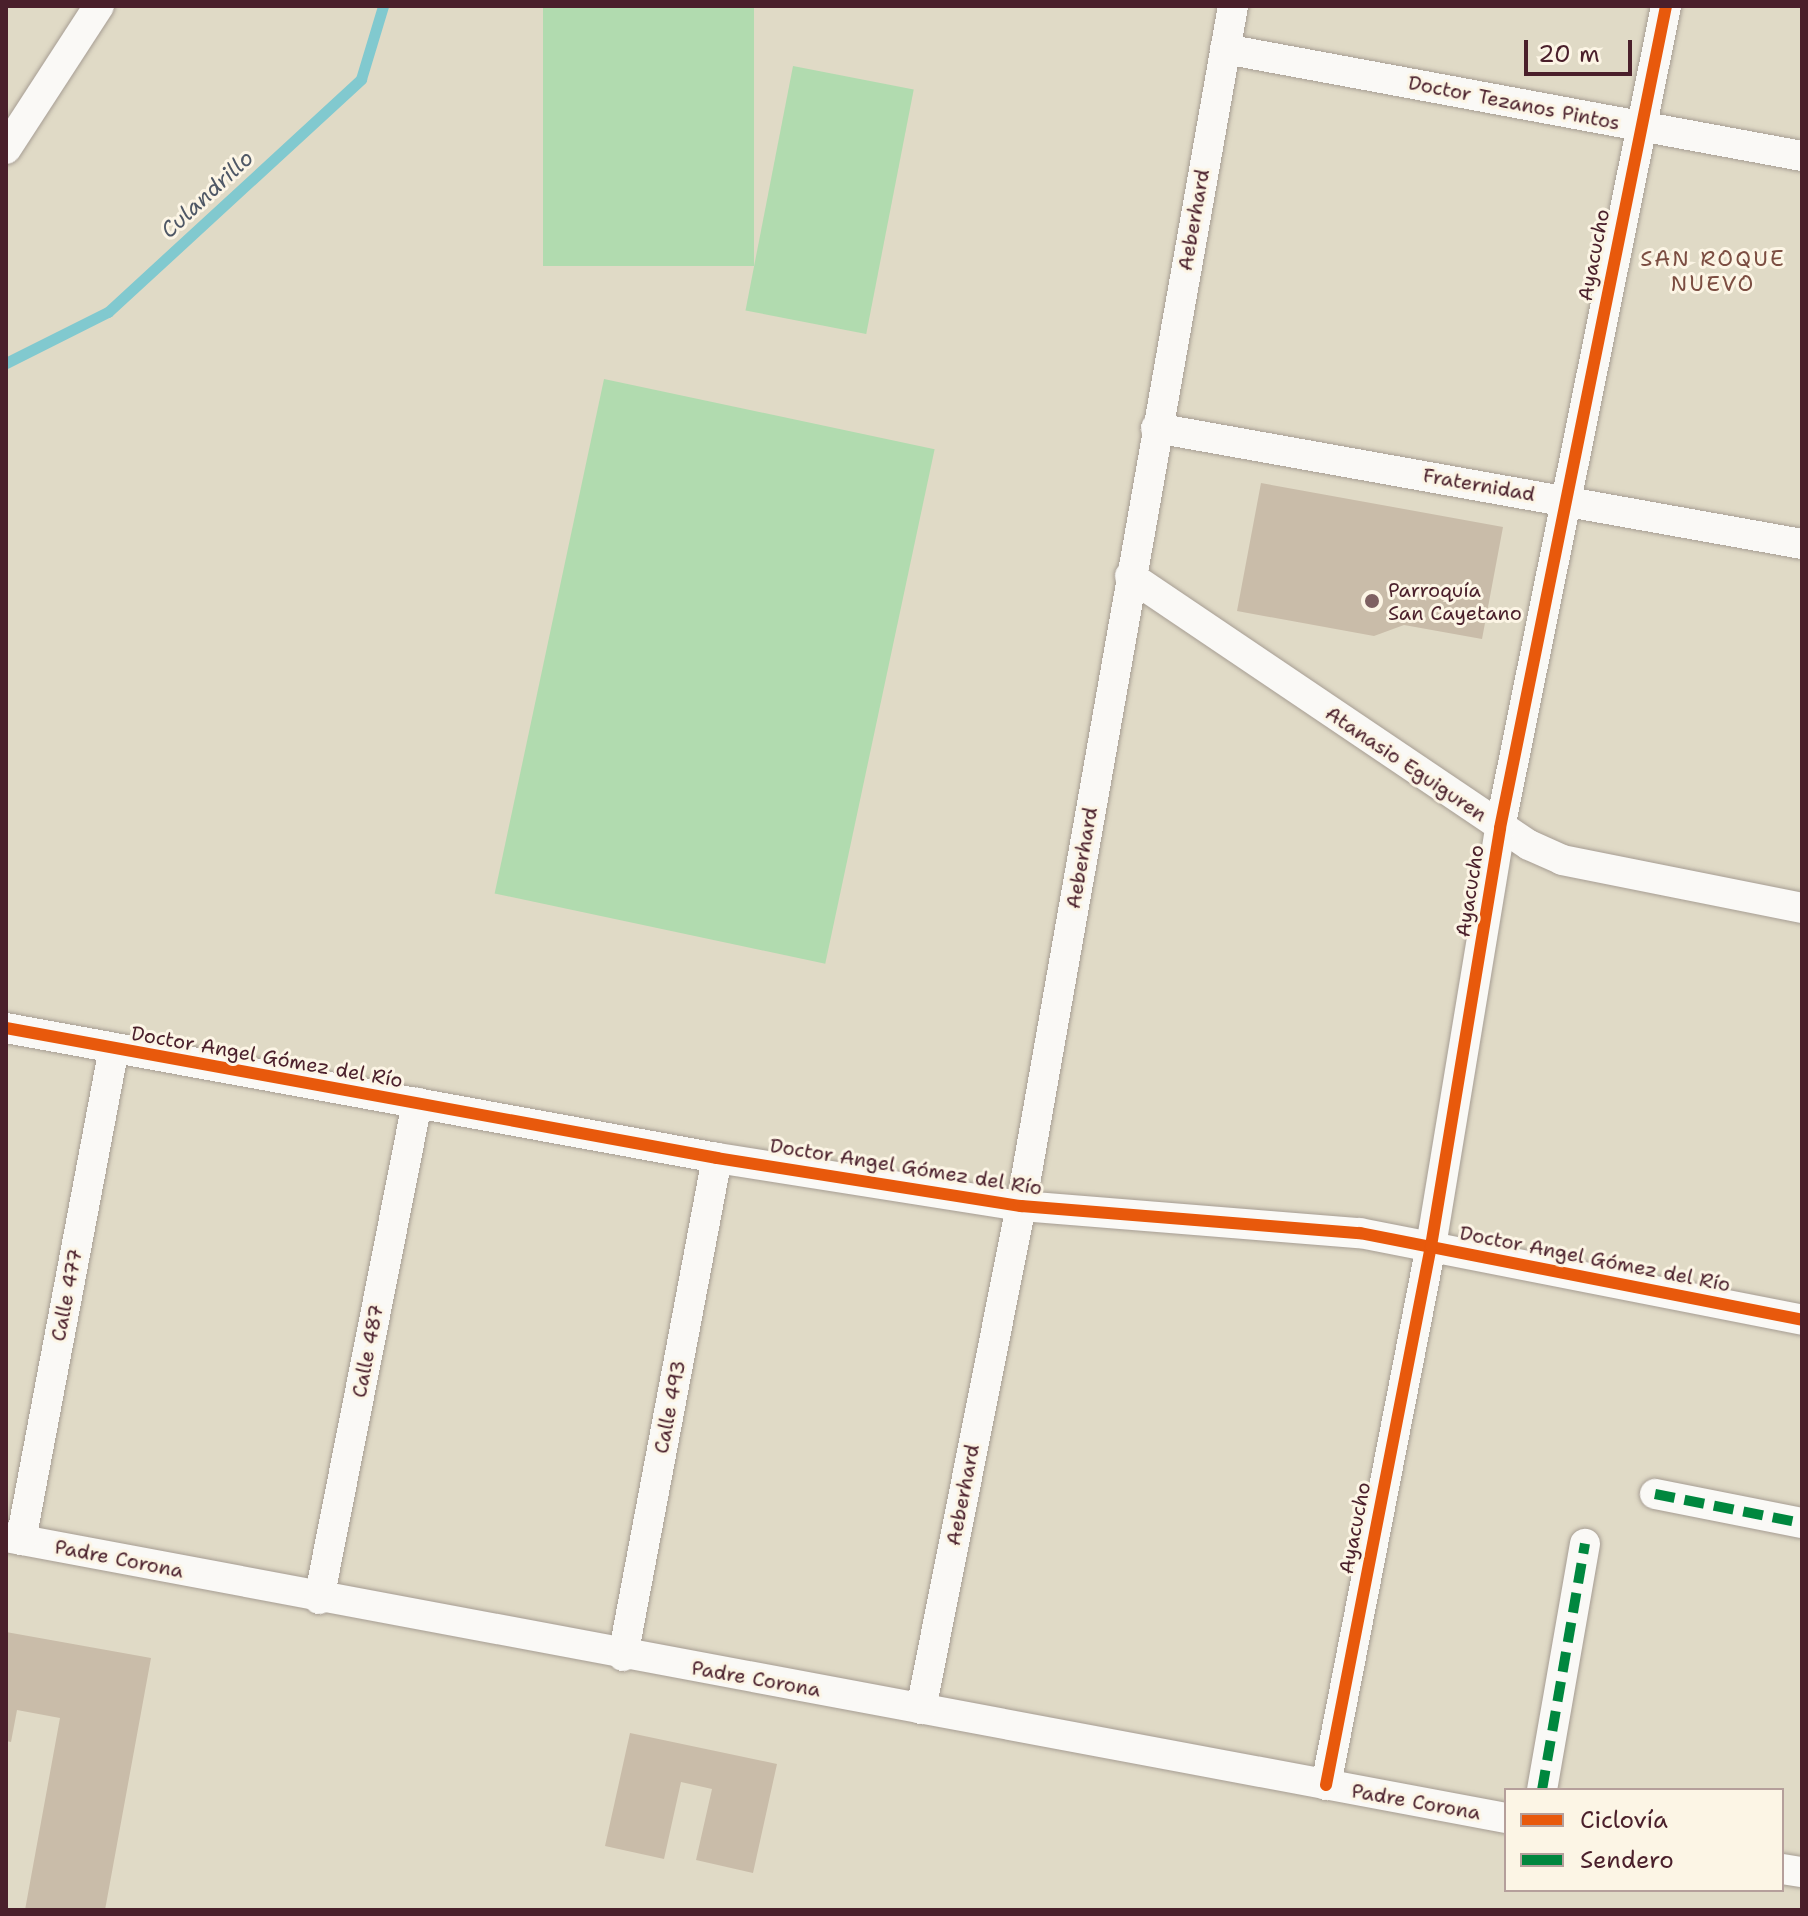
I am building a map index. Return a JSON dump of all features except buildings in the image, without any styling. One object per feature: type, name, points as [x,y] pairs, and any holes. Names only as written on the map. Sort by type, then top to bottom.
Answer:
[{"type":"street","points":[[6,149],[99,6]]},
{"type":"street","name":"Ayacucho","points":[[1326,1785],[1431,1246],[1500,828],[1666,6]]},
{"type":"street","name":"Aeberhard","points":[[921,1709],[1021,1206],[1230,7]]},
{"type":"street","name":"Doctor Tezanos Pintos","points":[[1225,49],[1802,156]]},
{"type":"street","name":"Fraternidad","points":[[1156,428],[1802,544]]},
{"type":"street","name":"Atanasio Eguiguren","points":[[1130,576],[1500,828],[1562,860],[1802,908]]},
{"type":"street","name":"Doctor Angel Gómez del Río","points":[[6,1028],[113,1051],[717,1158],[1021,1206],[1360,1233],[1802,1320]]},
{"type":"street","name":"Calle 477","points":[[14,1539],[113,1051]]},
{"type":"street","name":"Calle 487","points":[[319,1599],[417,1103]]},
{"type":"street","name":"Calle 493","points":[[623,1656],[717,1158]]},
{"type":"street","points":[[1655,1494],[1802,1523]]},
{"type":"street","name":"Padre Corona","points":[[14,1539],[623,1656],[1504,1818]]},
{"type":"street","points":[[1542,1788],[1585,1544]]},
{"type":"green space","points":[[543,6],[754,6],[754,266],[543,266]]},
{"type":"green space","points":[[793,66],[914,89],[866,334],[745,310]]},
{"type":"green space","points":[[604,379],[935,449],[825,964],[495,894]]},
{"type":"waterway","name":"Culandrillo","points":[[6,363],[108,312],[361,79],[383,6]]},
{"type":"marked path","points":[[1655,1494],[1802,1523]]},
{"type":"marked path","points":[[1542,1788],[1585,1544]]},
{"type":"cycle path","points":[[1326,1785],[1431,1246],[1500,828],[1666,6]]},
{"type":"cycle path","points":[[6,1028],[717,1158],[1021,1206],[1360,1233],[1802,1320]]},
{"type":"place","name":"Parroquía San Cayetano","points":[[1372,601]]},
{"type":"district","name":"SAN ROQUE NUEVO","points":[[1713,270]]}]
